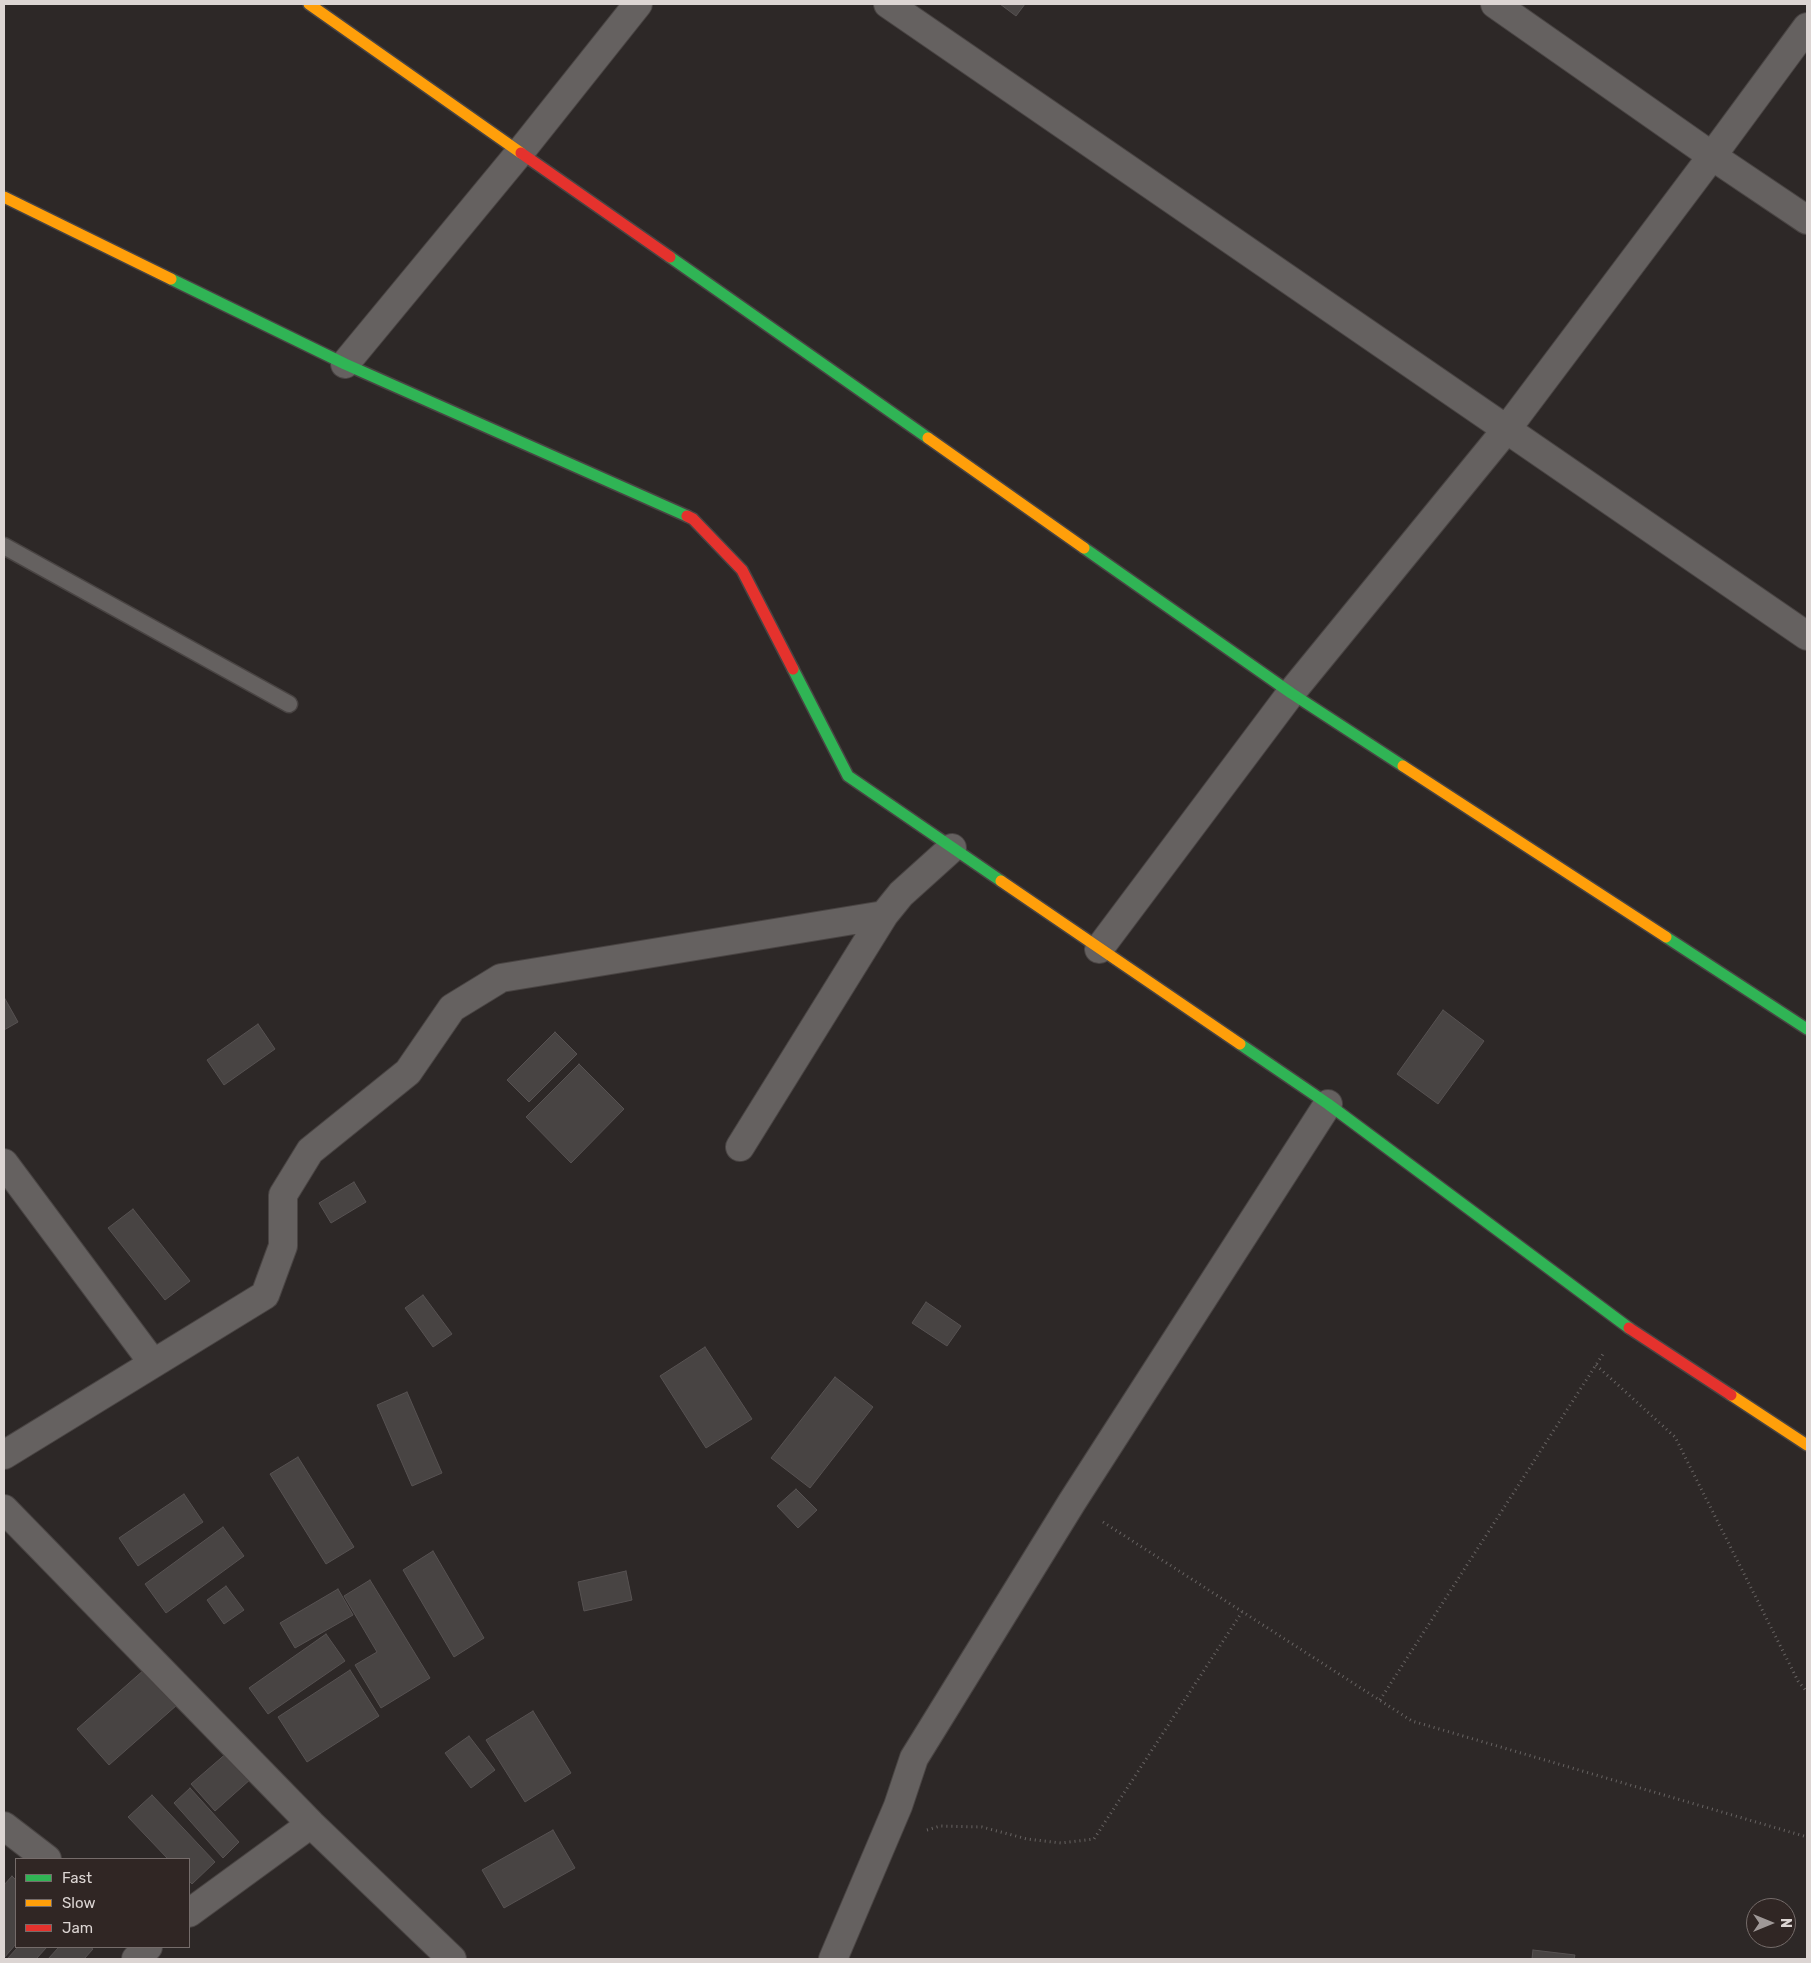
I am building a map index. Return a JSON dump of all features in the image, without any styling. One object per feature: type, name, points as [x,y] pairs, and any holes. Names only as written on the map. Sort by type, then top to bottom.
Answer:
[{"type":"street","points":[[309,4],[1291,693],[1807,1029]]},
{"type":"street","points":[[345,364],[522,152],[638,4]]},
{"type":"street","points":[[888,4],[1807,636]]},
{"type":"street","points":[[1495,4],[1807,220]]},
{"type":"street","points":[[1099,949],[1291,693],[1506,430],[1807,27]]},
{"type":"street","points":[[4,197],[345,364],[694,518],[742,570],[848,776],[1328,1104],[1622,1323],[1807,1445]]},
{"type":"street","points":[[740,1147],[884,915],[901,894],[952,848]]},
{"type":"street","points":[[4,1455],[265,1295],[283,1246],[283,1195],[310,1152],[408,1072],[452,1008],[501,978],[884,915]]},
{"type":"street","points":[[833,1959],[883,1842],[914,1758],[1072,1502],[1328,1104]]},
{"type":"street","points":[[4,1163],[153,1363]]},
{"type":"street","points":[[4,1509],[311,1824],[452,1959]]},
{"type":"street","points":[[190,1912],[311,1824]]},
{"type":"street","points":[[4,1826],[46,1858]]},
{"type":"street","points":[[136,1959],[147,1948]]},
{"type":"lane","points":[[4,546],[289,704]]},
{"type":"path","points":[[1380,1700],[1622,1323]]},
{"type":"path","points":[[1596,1365],[1675,1437],[1798,1681],[1807,1692]]},
{"type":"path","points":[[1072,1502],[1412,1721],[1807,1837]]},
{"type":"path","points":[[883,1842],[940,1826],[982,1827],[1027,1839],[1061,1843],[1094,1839],[1242,1612]]},
{"type":"building","points":[[1000,4],[1025,4],[1016,16]]},
{"type":"building","points":[[4,997],[18,1022],[4,1030]]},
{"type":"building","points":[[1443,1010],[1484,1041],[1438,1104],[1397,1074]]},
{"type":"building","points":[[258,1024],[275,1049],[224,1085],[207,1060]]},
{"type":"building","points":[[555,1032],[577,1054],[529,1102],[507,1080]]},
{"type":"building","points":[[579,1064],[624,1109],[571,1163],[526,1117]]},
{"type":"building","points":[[354,1182],[366,1202],[331,1223],[319,1203]]},
{"type":"building","points":[[133,1209],[190,1281],[165,1300],[108,1228]]},
{"type":"building","points":[[423,1295],[452,1334],[433,1347],[405,1308]]},
{"type":"building","points":[[926,1302],[961,1326],[947,1346],[912,1323]]},
{"type":"building","points":[[705,1347],[752,1419],[706,1448],[660,1376]]},
{"type":"building","points":[[835,1377],[873,1407],[810,1488],[771,1458]]},
{"type":"building","points":[[407,1392],[442,1473],[412,1486],[377,1405]]},
{"type":"building","points":[[298,1457],[354,1547],[326,1564],[270,1474]]},
{"type":"building","points":[[796,1489],[817,1510],[798,1528],[777,1506]]},
{"type":"building","points":[[184,1494],[203,1522],[138,1566],[119,1538]]},
{"type":"building","points":[[223,1527],[244,1556],[166,1613],[145,1584]]},
{"type":"building","points":[[433,1551],[484,1638],[454,1657],[403,1570]]},
{"type":"building","points":[[626,1571],[632,1600],[584,1611],[578,1582]]},
{"type":"building","points":[[370,1580],[430,1678],[381,1708],[355,1665],[377,1652],[344,1596]]},
{"type":"building","points":[[226,1586],[244,1610],[224,1624],[207,1600]]},
{"type":"building","points":[[338,1589],[353,1615],[295,1648],[280,1623]]},
{"type":"building","points":[[326,1634],[345,1661],[268,1714],[249,1688]]},
{"type":"building","points":[[145,1669],[177,1705],[109,1765],[77,1729]]},
{"type":"building","points":[[350,1670],[379,1716],[307,1762],[278,1717]]},
{"type":"building","points":[[533,1711],[571,1773],[525,1802],[486,1740]]},
{"type":"building","points":[[469,1736],[495,1770],[471,1788],[445,1753]]},
{"type":"building","points":[[228,1752],[252,1778],[215,1811],[191,1784]]},
{"type":"building","points":[[190,1788],[239,1842],[223,1858],[174,1803]]},
{"type":"building","points":[[152,1795],[215,1862],[192,1884],[190,1882],[190,1858],[167,1858],[128,1817]]},
{"type":"building","points":[[553,1830],[575,1868],[504,1908],[482,1870]]},
{"type":"building","points":[[12,1876],[15,1879],[15,1945],[4,1958],[4,1885]]},
{"type":"building","points":[[17,1948],[46,1948],[36,1959],[7,1959]]},
{"type":"building","points":[[58,1948],[93,1949],[84,1959],[48,1959]]},
{"type":"building","points":[[1533,1950],[1575,1955],[1574,1959],[1532,1959]]},
{"type":"traffic: fast","points":[[670,257],[928,438]]},
{"type":"traffic: fast","points":[[171,279],[345,364],[687,516]]},
{"type":"traffic: fast","points":[[1084,548],[1291,693],[1403,766]]},
{"type":"traffic: fast","points":[[793,669],[848,776],[1001,881]]},
{"type":"traffic: fast","points":[[1666,937],[1807,1029]]},
{"type":"traffic: fast","points":[[1240,1044],[1328,1104],[1629,1328]]},
{"type":"traffic: slow","points":[[309,4],[521,153]]},
{"type":"traffic: slow","points":[[4,197],[171,279]]},
{"type":"traffic: slow","points":[[928,438],[1084,548]]},
{"type":"traffic: slow","points":[[1403,766],[1666,937]]},
{"type":"traffic: slow","points":[[1001,881],[1240,1044]]},
{"type":"traffic: slow","points":[[1731,1395],[1807,1445]]},
{"type":"traffic: jam","points":[[521,153],[670,257]]},
{"type":"traffic: jam","points":[[687,516],[693,519],[742,570],[793,669]]},
{"type":"traffic: jam","points":[[1629,1328],[1731,1395]]}]
